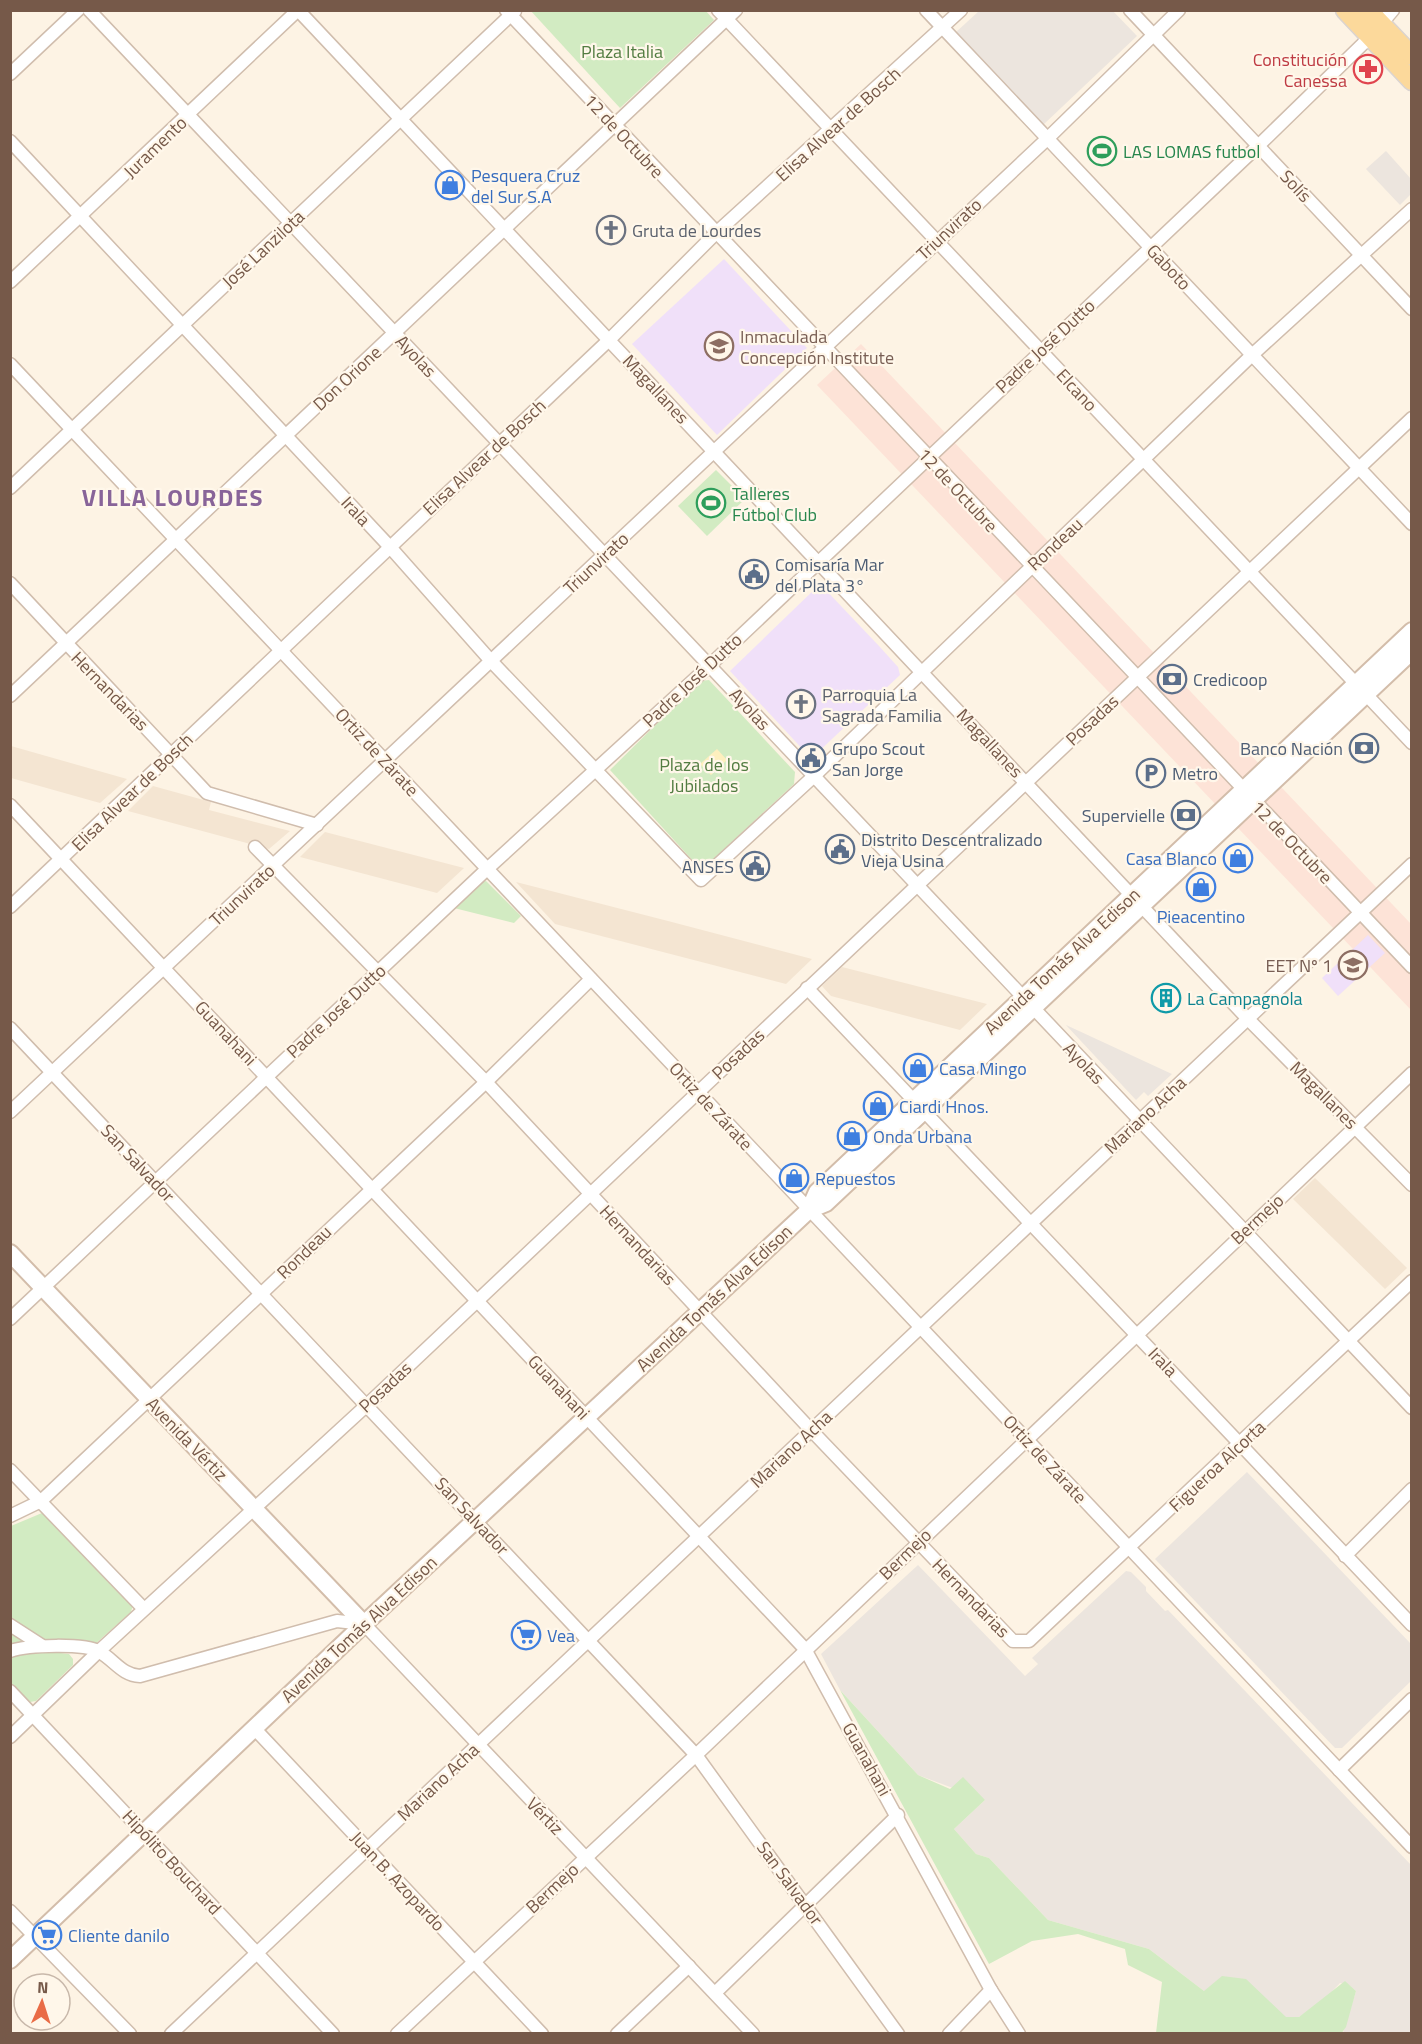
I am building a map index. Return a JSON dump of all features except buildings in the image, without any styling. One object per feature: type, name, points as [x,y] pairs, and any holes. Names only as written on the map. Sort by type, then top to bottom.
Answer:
[{"type":"main road","points":[[1345,10],[1382,24],[1412,81]]},
{"type":"main road","points":[[1368,10],[1412,56]]},
{"type":"main road","name":"Avenida Tomás Alva Edison","points":[[10,1960],[364,1624],[700,1311],[809,1210],[826,1203],[918,1107],[1360,689],[1412,631]]},
{"type":"main road","name":"Avenida Tomás Alva Edison","points":[[1360,689],[1412,651]]},
{"type":"main road","name":"Avenida Tomás Alva Edison","points":[[809,1210],[817,1192],[918,1107]]},
{"type":"main road","name":"Avenida Vértiz","points":[[10,1253],[255,1507],[364,1624]]},
{"type":"street","points":[[10,74],[78,10]]},
{"type":"street","name":"Ayolas","points":[[89,10],[1412,1408]]},
{"type":"street","name":"Juramento","points":[[10,282],[81,219],[298,10]]},
{"type":"street","name":"Magallanes","points":[[298,10],[1247,1018],[1412,1185]]},
{"type":"street","name":"Gaboto","points":[[926,10],[1412,524]]},
{"type":"street","name":"Elisa Alvear de Bosch","points":[[10,907],[609,340],[716,233],[961,10]]},
{"type":"street","name":"Solís","points":[[1130,10],[1412,309]]},
{"type":"street","name":"Triunvirato","points":[[10,1112],[1047,139],[1179,10]]},
{"type":"street","name":"José Lanzilota","points":[[10,488],[402,120],[511,12]]},
{"type":"street","name":"12 de Octubre","points":[[511,12],[613,124],[927,458],[1412,967]]},
{"type":"street","name":"Don Orione","points":[[10,696],[504,229],[727,13]]},
{"type":"street","name":"Elcano","points":[[727,13],[830,130],[1412,743]]},
{"type":"street","name":"Padre José Dutto","points":[[10,1319],[486,870],[598,770],[1258,146],[1382,24]]},
{"type":"street","name":"Irala","points":[[10,141],[390,547],[491,661],[701,880]]},
{"type":"street","name":"Rondeau","points":[[701,880],[813,777],[1252,355],[1412,209]]},
{"type":"street","name":"Ortiz de Zárate","points":[[10,364],[1412,1847]]},
{"type":"street","name":"Posadas","points":[[10,1737],[144,1609],[367,1405],[1412,418]]},
{"type":"street","name":"Hernandarias","points":[[10,583],[207,793],[317,825]]},
{"type":"street","name":"Guanahani","points":[[10,805],[805,1649],[898,1815],[991,1990],[1019,2034]]},
{"type":"street","name":"Hernandarias","points":[[255,847],[376,974],[486,1082],[1008,1639],[1019,1642]]},
{"type":"street","name":"Mariano Acha","points":[[171,2034],[1412,864]]},
{"type":"street","name":"Rondeau","points":[[10,1516],[41,1501],[486,1082],[591,979]]},
{"type":"street","name":"Irala","points":[[807,988],[1412,1625]]},
{"type":"street","name":"San Salvador","points":[[10,1028],[696,1755],[898,2034]]},
{"type":"street","name":"Bermejo","points":[[398,2034],[584,1857],[696,1755],[917,1542],[1412,1073]]},
{"type":"street","name":"Figueroa Alcorta","points":[[1019,1642],[1029,1641],[1130,1549],[1412,1281]]},
{"type":"street","points":[[10,1470],[144,1609]]},
{"type":"street","points":[[1345,1556],[1412,1489]]},
{"type":"street","points":[[10,1651],[41,1645],[99,1651],[128,1675],[140,1676],[337,1621],[364,1624]]},
{"type":"street","points":[[10,1624],[41,1645]]},
{"type":"street","name":"Vértiz","points":[[364,1624],[753,2034]]},
{"type":"street","name":"Hipólito Bouchard","points":[[10,1691],[333,2034]]},
{"type":"street","points":[[1339,1770],[1412,1699]]},
{"type":"street","name":"Juan B. Azopardo","points":[[254,1728],[542,2034]]},
{"type":"street","points":[[715,1994],[898,1815]]},
{"type":"street","points":[[10,1911],[130,2034]]},
{"type":"street","points":[[617,2034],[689,1966]]},
{"type":"street","points":[[949,2034],[991,1990]]},
{"type":"shaded area","points":[[1112,10],[1137,36],[1043,125],[955,33],[979,11]]},
{"type":"shaded area","points":[[1386,151],[1411,179],[1411,194],[1400,205],[1366,169]]},
{"type":"shaded area","name":"Inmaculada Concepción Institute","points":[[724,259],[807,348],[717,435],[632,344]]},
{"type":"shaded area","points":[[861,344],[1411,924],[1411,1010],[817,385]]},
{"type":"shaded area","points":[[818,586],[822,586],[879,646],[898,667],[900,675],[815,755],[807,754],[730,671]]},
{"type":"shaded area","points":[[10,746],[127,779],[100,803],[11,778]]},
{"type":"shaded area","points":[[153,786],[211,802],[209,810],[290,831],[269,849],[128,811]]},
{"type":"shaded area","points":[[325,832],[464,868],[437,893],[300,857]]},
{"type":"shaded area","points":[[516,882],[812,959],[786,984],[555,924]]},
{"type":"shaded area","name":"EET Nº 1","points":[[1368,935],[1385,953],[1338,996],[1322,978]]},
{"type":"shaded area","points":[[842,967],[987,1004],[960,1030],[831,996],[822,986]]},
{"type":"shaded area","points":[[1066,1025],[1172,1074],[1148,1096],[1144,1092],[1136,1100]]},
{"type":"shaded area","points":[[1315,1178],[1407,1268],[1385,1289],[1293,1199]]},
{"type":"shaded area","points":[[1247,1472],[1411,1644],[1411,1681],[1342,1748],[1335,1748],[1155,1559]]},
{"type":"shaded area","points":[[918,1565],[1025,1676],[1038,1664],[1032,1658],[1126,1571],[1131,1572],[1165,1611],[1168,1610],[1411,1865],[1411,2033],[1343,2033],[1356,1991],[1349,1985],[1340,1983],[1322,2002],[1299,2017],[1284,2018],[1204,1991],[1149,1949],[1048,1920],[989,1858],[976,1854],[954,1829],[985,1800],[918,1775],[840,1690],[821,1654]]},
{"type":"green space","name":"Plaza Italia","points":[[530,10],[705,10],[714,20],[620,108]]},
{"type":"green space","name":"Talleres Fútbol Club","points":[[716,470],[745,499],[707,536],[678,506]]},
{"type":"green space","name":"Plaza de los Jubilados","points":[[709,680],[795,772],[794,784],[711,861],[703,865],[694,862],[610,770],[700,681]]},
{"type":"green space","points":[[486,881],[521,916],[514,923],[454,908],[481,882]]},
{"type":"green space","points":[[42,1513],[133,1605],[131,1612],[94,1645],[31,1641],[11,1645],[11,1526]]},
{"type":"green space","points":[[44,1651],[69,1654],[73,1659],[73,1665],[36,1701],[30,1702],[11,1684],[10,1657]]},
{"type":"green space","points":[[840,1690],[918,1775],[950,1789],[963,1777],[985,1800],[954,1829],[976,1854],[989,1858],[1048,1920],[1149,1949],[1204,1991],[1222,1976],[1246,1979],[1286,2017],[1299,2017],[1345,1981],[1356,1991],[1346,2027],[1341,2034],[1156,2033],[1162,1982],[1128,1965],[1125,1949],[1078,1934],[1032,1941],[989,1964]]},
{"type":"sand","points":[[717,749],[727,760],[711,775],[700,764]]},
{"type":"place","name":"Constitución Canessa","points":[[1368,69]]},
{"type":"place","name":"LAS LOMAS futbol","points":[[1102,151]]},
{"type":"place","name":"Pesquera Cruz del Sur S.A","points":[[450,185]]},
{"type":"place","name":"Gruta de Lourdes","points":[[611,230]]},
{"type":"place","name":"Inmaculada Concepción Institute","points":[[719,346]]},
{"type":"place","name":"Talleres Fútbol Club","points":[[711,503]]},
{"type":"place","name":"Comisaría Mar del Plata 3°","points":[[754,574]]},
{"type":"place","name":"Credicoop","points":[[1172,679]]},
{"type":"place","name":"Parroquia La Sagrada Familia","points":[[801,704]]},
{"type":"place","name":"Banco Nación","points":[[1364,748]]},
{"type":"place","name":"Grupo Scout San Jorge","points":[[811,758]]},
{"type":"place","name":"Metro","points":[[1151,773]]},
{"type":"place","name":"Supervielle","points":[[1186,815]]},
{"type":"place","name":"Distrito Descentralizado Vieja Usina","points":[[840,849]]},
{"type":"place","name":"Casa Blanco","points":[[1238,858]]},
{"type":"place","name":"ANSES","points":[[755,866]]},
{"type":"place","name":"Pieacentino","points":[[1201,887]]},
{"type":"place","name":"EET Nº 1","points":[[1353,965]]},
{"type":"place","name":"La Campagnola","points":[[1166,998]]},
{"type":"place","name":"Casa Mingo","points":[[918,1068]]},
{"type":"place","name":"Ciardi Hnos.","points":[[878,1106]]},
{"type":"place","name":"Onda Urbana","points":[[852,1136]]},
{"type":"place","name":"Repuestos","points":[[794,1178]]},
{"type":"place","name":"Vea","points":[[526,1635]]},
{"type":"place","name":"Cliente danilo","points":[[47,1935]]},
{"type":"district","name":"VILLA LOURDES","points":[[173,497]]}]
